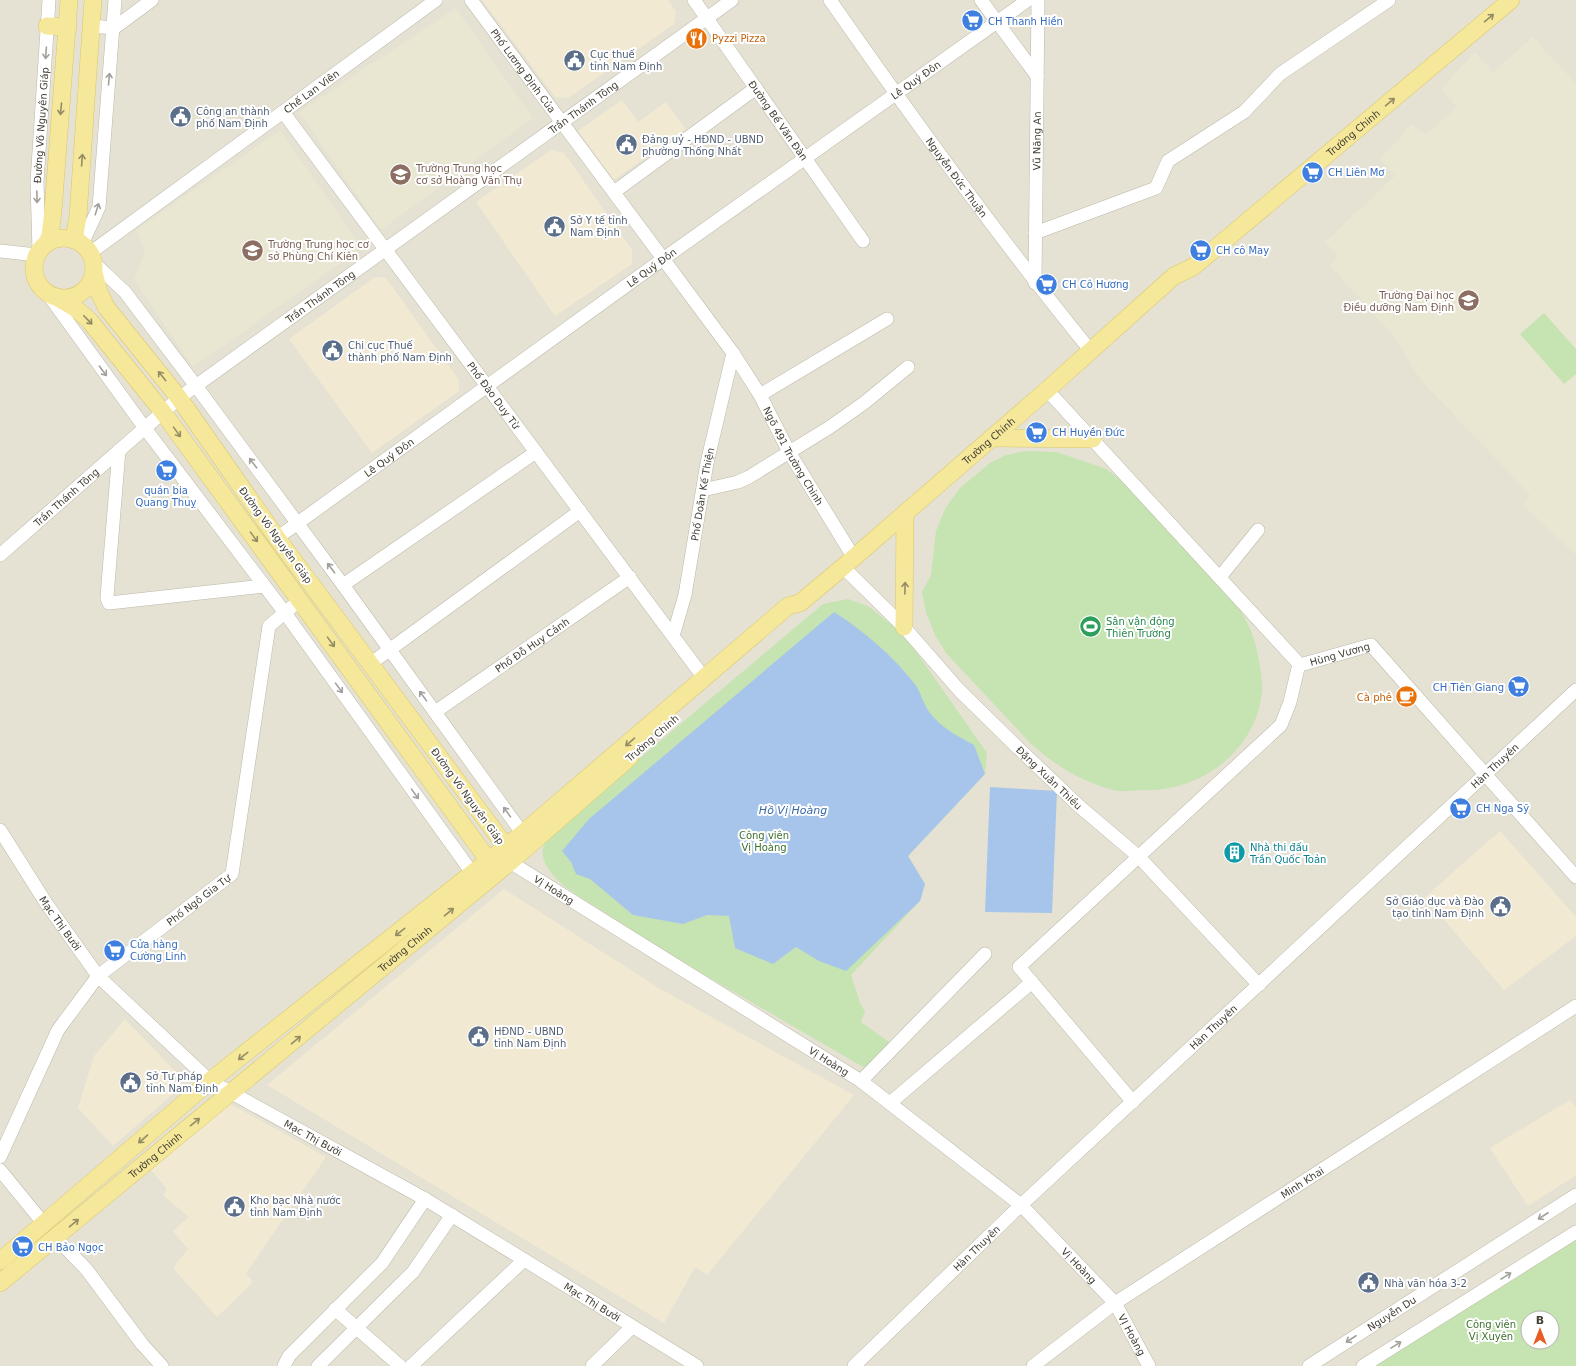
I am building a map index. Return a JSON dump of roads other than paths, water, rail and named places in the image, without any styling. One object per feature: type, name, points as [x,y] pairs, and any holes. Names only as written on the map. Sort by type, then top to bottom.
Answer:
[{"type":"main road","name":"Đường Võ Nguyên Giáp","points":[[41,250],[50,236],[53,211],[69,0]]},
{"type":"main road","name":"Đường Võ Nguyên Giáp","points":[[92,0],[78,216],[87,255],[99,292],[106,307],[179,398],[277,538],[508,855]]},
{"type":"main road","name":"Trường Chinh","points":[[527,838],[795,613],[800,603],[849,563],[1047,390],[1174,276],[1183,262],[1493,0]]},
{"type":"main road","name":"Trường Chinh","points":[[1174,276],[1193,267],[1511,0]]},
{"type":"main road","points":[[47,26],[68,27]]},
{"type":"main road","points":[[64,238],[87,255],[91,282],[76,296],[66,298],[52,295],[40,287],[34,269],[41,250],[64,238]]},
{"type":"main road","name":"Đường Võ Nguyên Giáp","points":[[52,295],[76,308],[89,320],[162,411],[488,861]]},
{"type":"main road","points":[[991,438],[1092,439]]},
{"type":"main road","points":[[904,627],[905,513]]},
{"type":"main road","name":"Trường Chinh","points":[[0,1261],[210,1081],[508,855],[704,678],[788,606],[800,603]]},
{"type":"main road","name":"Trường Chinh","points":[[0,1283],[195,1121],[233,1092],[477,880],[488,861],[508,855]]},
{"type":"main road","points":[[44,1224],[56,1238]]},
{"type":"street","name":"Đường Võ Nguyên Giáp","points":[[41,250],[37,182],[49,0]]},
{"type":"street","points":[[115,0],[99,207],[87,255],[125,292],[196,386],[527,838]]},
{"type":"street","points":[[91,26],[114,28],[152,0]]},
{"type":"street","name":"Chế Lan Viên","points":[[87,255],[436,0]]},
{"type":"street","name":"Phố Lương Định Của","points":[[471,0],[733,353]]},
{"type":"street","name":"Đường Bế Văn Đàn","points":[[694,0],[863,241]]},
{"type":"street","name":"Trần Thánh Tông","points":[[0,555],[162,411],[179,398],[732,0]]},
{"type":"street","name":"Nguyễn Đức Thuận","points":[[830,0],[896,95],[1035,283],[1090,350]]},
{"type":"street","points":[[981,0],[1037,76]]},
{"type":"street","name":"Lê Quý Đôn","points":[[277,538],[663,259],[1028,0]]},
{"type":"street","name":"Vũ Năng An","points":[[1035,283],[1038,0]]},
{"type":"street","points":[[1035,233],[1156,188],[1168,161],[1244,112],[1280,74],[1389,0]]},
{"type":"street","points":[[614,192],[756,88]]},
{"type":"street","name":"Phố Đào Duy Từ","points":[[283,112],[704,678]]},
{"type":"street","points":[[0,251],[41,250]]},
{"type":"street","points":[[52,295],[144,427],[285,613],[477,880]]},
{"type":"street","points":[[760,395],[887,319]]},
{"type":"street","name":"Ngõ 491 Trường Chinh","points":[[733,353],[760,395],[849,563]]},
{"type":"street","name":"Phố Doãn Kế Thiện","points":[[673,636],[685,595],[707,463],[733,353]]},
{"type":"street","points":[[703,490],[738,482],[789,452],[830,427],[864,403],[908,367]]},
{"type":"street","name":"Hùng Vương","points":[[1047,390],[1299,664],[1371,645],[1576,877]]},
{"type":"street","points":[[119,450],[107,598],[109,603],[264,586]]},
{"type":"street","points":[[343,585],[536,452]]},
{"type":"street","points":[[370,664],[580,511]]},
{"type":"street","points":[[1220,577],[1258,530]]},
{"type":"street","name":"Đặng Xuân Thiều","points":[[849,563],[959,690],[1079,806],[1138,856],[1259,985]]},
{"type":"street","name":"Phố Đỗ Huy Cảnh","points":[[435,712],[630,577]]},
{"type":"street","name":"Phố Ngô Gia Tự","points":[[0,1157],[58,1030],[98,976],[232,874],[268,626],[300,600]]},
{"type":"street","points":[[1133,1102],[1019,967],[1281,725],[1290,702],[1299,664]]},
{"type":"street","name":"Hàn Thuyên","points":[[854,1366],[1021,1205],[1574,694]]},
{"type":"street","name":"Mạc Thị Bưởi","points":[[0,830],[46,903],[98,976],[210,1081],[233,1092],[452,1214],[697,1366]]},
{"type":"street","name":"Vị Hoàng","points":[[508,855],[861,1081],[1021,1205],[1115,1302]]},
{"type":"street","points":[[861,1081],[984,954]]},
{"type":"street","points":[[890,1103],[1032,982]]},
{"type":"street","name":"Minh Khai","points":[[1033,1366],[1115,1302],[1576,1006]]},
{"type":"street","points":[[0,1170],[44,1224]]},
{"type":"street","name":"Nguyễn Du","points":[[1309,1366],[1576,1195]]},
{"type":"street","points":[[284,1366],[288,1356],[382,1262],[425,1199]]},
{"type":"street","points":[[318,1366],[413,1272],[452,1214]]},
{"type":"street","points":[[1363,1366],[1576,1232]]},
{"type":"street","points":[[56,1238],[87,1270],[138,1340],[162,1366]]},
{"type":"street","points":[[411,1366],[524,1260]]},
{"type":"street","name":"VỊ Hoàng","points":[[1115,1302],[1149,1366]]},
{"type":"street","points":[[335,1310],[357,1327],[400,1366]]},
{"type":"street","points":[[592,1366],[632,1327]]},
{"type":"water","name":"Hồ Vị Hoàng","points":[[834,612],[867,635],[887,653],[914,683],[928,709],[939,723],[974,745],[985,774],[908,856],[925,884],[920,901],[846,971],[819,961],[796,947],[773,964],[735,948],[729,916],[707,915],[683,924],[633,915],[590,879],[576,874],[571,862],[562,851],[589,819]]},
{"type":"water","points":[[990,787],[1057,791],[1052,913],[985,912]]},
{"type":"place","name":"CH Thanh Hiền","points":[[972,21]]},
{"type":"place","name":"Pyzzi Pizza","points":[[697,38]]},
{"type":"place","name":"Cục thuế tỉnh Nam Định","points":[[575,60]]},
{"type":"place","name":"Công an thành phố Nam Định","points":[[181,117]]},
{"type":"place","name":"Đảng uỷ - HĐND - UBND phường Thống Nhất","points":[[627,145]]},
{"type":"place","name":"CH Liên Mơ","points":[[1312,172]]},
{"type":"place","name":"Trường Trung học cơ sở Hoàng Văn Thụ","points":[[400,174]]},
{"type":"place","name":"Sở Y tế tỉnh Nam Định","points":[[554,226]]},
{"type":"place","name":"Trường Trung học cơ sở Phùng Chí Kiên","points":[[252,250]]},
{"type":"place","name":"CH cô May","points":[[1200,250]]},
{"type":"place","name":"CH Cô Hương","points":[[1046,284]]},
{"type":"place","name":"Trường Đại học Điều dưỡng Nam Định","points":[[1469,301]]},
{"type":"place","name":"Chi cục Thuế thành phố Nam Định","points":[[333,351]]},
{"type":"place","name":"CH Huyền Đức","points":[[1037,432]]},
{"type":"place","name":"quán bia Quang Thuỵ","points":[[166,470]]},
{"type":"place","name":"Sân vận động Thiên Trường","points":[[1091,627]]},
{"type":"place","name":"CH Tiên Giang","points":[[1519,687]]},
{"type":"place","name":"Cà phê","points":[[1407,697]]},
{"type":"place","name":"CH Nga Sỹ","points":[[1460,808]]},
{"type":"place","name":"Nhà thi đấu Trần Quốc Toản","points":[[1235,853]]},
{"type":"place","name":"Sở Giáo dục và Đào tạo tỉnh Nam Định","points":[[1500,907]]},
{"type":"place","name":"Cửa hàng Cường Linh","points":[[114,950]]},
{"type":"place","name":"HĐND - UBND tỉnh Nam Định","points":[[479,1037]]},
{"type":"place","name":"Sở Tư pháp tỉnh Nam Định","points":[[130,1082]]},
{"type":"place","name":"Kho bạc Nhà nước tỉnh Nam Định","points":[[235,1206]]},
{"type":"place","name":"CH Bảo Ngọc","points":[[23,1247]]},
{"type":"place","name":"Nhà văn hóa 3-2","points":[[1369,1283]]},
{"type":"park label","name":"Công viên Vị Hoàng","points":[[764,840]]},
{"type":"park label","name":"Công viên Vị Xuyên","points":[[1491,1330]]}]
